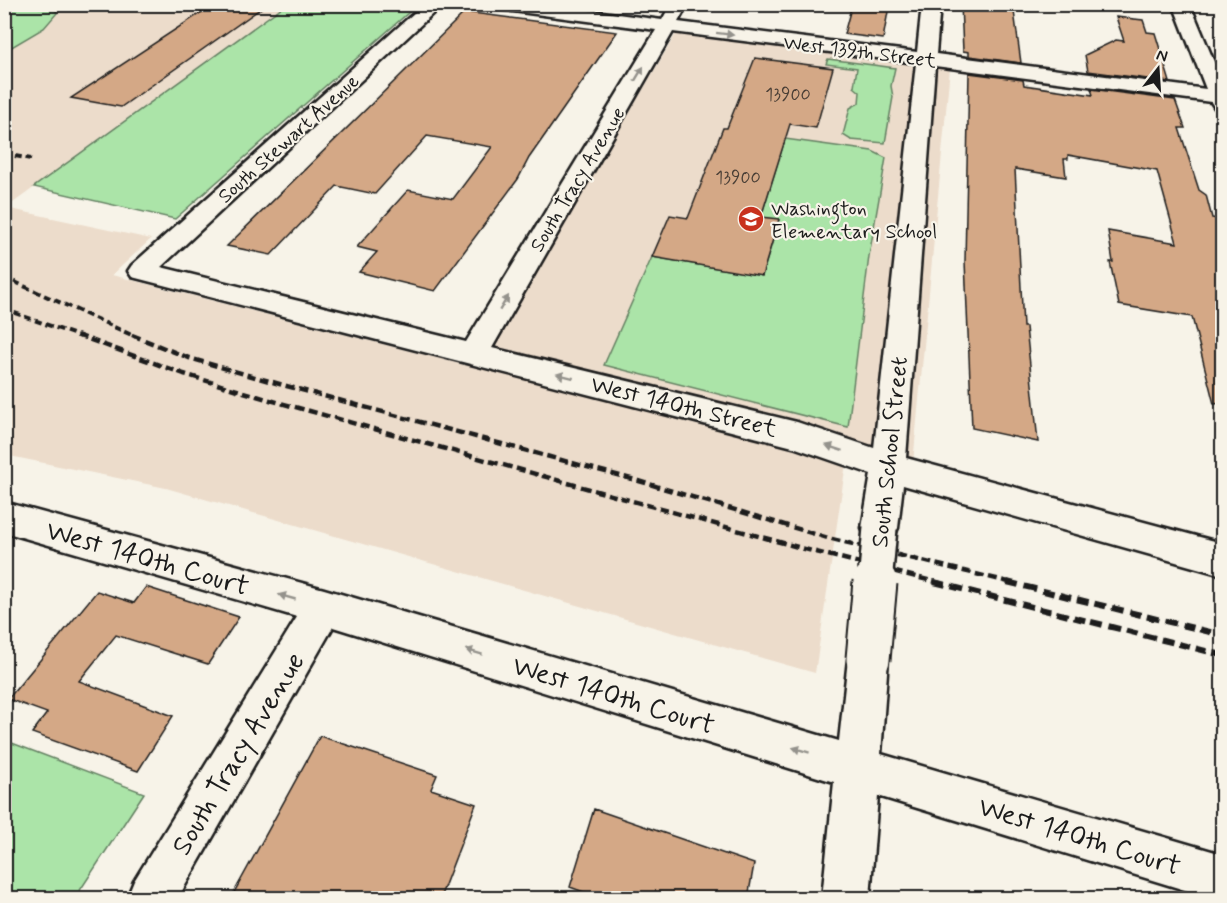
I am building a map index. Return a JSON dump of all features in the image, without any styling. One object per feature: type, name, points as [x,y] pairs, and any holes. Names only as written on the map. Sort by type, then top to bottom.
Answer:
[{"type":"street","name":"South Stewart Avenue","points":[[141,272],[435,4]]},
{"type":"street","name":"West 139th Street","points":[[498,4],[1222,99]]},
{"type":"street","name":"South Tracy Avenue","points":[[474,353],[680,4]]},
{"type":"street","name":"South School Street","points":[[846,898],[880,528],[890,467],[931,4]]},
{"type":"street","points":[[1181,4],[1222,99]]},
{"type":"street","name":"West 140th Street","points":[[141,272],[797,435],[890,467],[1222,559]]},
{"type":"street","name":"West 140th Court","points":[[4,517],[324,607],[1222,878]]},
{"type":"street","name":"South Tracy Avenue","points":[[151,898],[324,607]]},
{"type":"shaded area","points":[[5,5],[285,5],[6,208],[151,239],[112,275],[477,368],[677,32],[950,68],[911,485],[846,463],[815,673],[166,488],[5,455]]},
{"type":"green space","points":[[5,4],[55,9],[57,13],[44,28],[5,51]]},
{"type":"green space","points":[[285,5],[417,5],[175,219],[34,187]]},
{"type":"green space","points":[[828,59],[895,68],[891,86],[893,97],[885,143],[851,140],[843,135],[850,108],[859,103],[860,92],[854,87],[857,68],[826,64]]},
{"type":"green space","points":[[785,139],[872,151],[886,158],[869,256],[848,427],[604,365],[652,257],[762,276],[779,220],[761,217]]},
{"type":"green space","points":[[4,740],[144,793],[75,898],[5,898]]},
{"type":"building","points":[[214,4],[267,4],[121,107],[71,98]]},
{"type":"building","points":[[852,4],[889,6],[883,39],[844,34]]},
{"type":"building","points":[[961,4],[1013,4],[1021,63],[969,56],[969,52],[963,51]]},
{"type":"building","points":[[465,12],[617,32],[529,158],[518,179],[435,291],[359,272],[377,252],[357,247],[408,190],[453,199],[492,147],[427,136],[375,194],[337,186],[271,255],[227,246]]},
{"type":"building","points":[[1116,17],[1143,20],[1147,32],[1155,33],[1170,82],[1088,71],[1085,55],[1116,40],[1124,41]]},
{"type":"building","points":[[755,58],[833,68],[816,128],[790,124],[761,217],[779,219],[762,276],[652,257],[670,215],[688,218],[723,128],[727,128]]},
{"type":"building","points":[[969,73],[1023,80],[1024,85],[1093,95],[1091,89],[1175,100],[1185,128],[1179,128],[1199,190],[1206,195],[1212,218],[1219,219],[1222,230],[1222,403],[1214,404],[1192,317],[1119,305],[1110,262],[1113,262],[1108,231],[1177,243],[1157,171],[1068,155],[1068,159],[1064,159],[1066,177],[1015,169],[1023,327],[1026,327],[1038,442],[972,428],[965,261]]},
{"type":"building","points":[[146,587],[239,617],[208,664],[116,635],[79,681],[173,716],[138,771],[32,733],[47,713],[8,699],[97,591],[134,603]]},
{"type":"building","points":[[320,736],[437,775],[431,789],[476,804],[440,898],[231,898]]},
{"type":"building","points":[[594,809],[754,864],[748,898],[600,898],[570,887]]},
{"type":"railway","points":[[4,154],[31,159]]},
{"type":"railway","points":[[4,277],[136,337]]},
{"type":"railway","points":[[4,309],[81,337]]},
{"type":"railway","points":[[77,335],[184,374],[270,400],[812,551],[940,583]]},
{"type":"railway","points":[[132,335],[189,358],[283,385],[639,481],[828,538],[1013,583]]},
{"type":"railway","points":[[934,582],[1222,655]]},
{"type":"railway","points":[[1007,582],[1222,635]]},
{"type":"place","name":"Washington Elementary School","points":[[751,219]]}]
